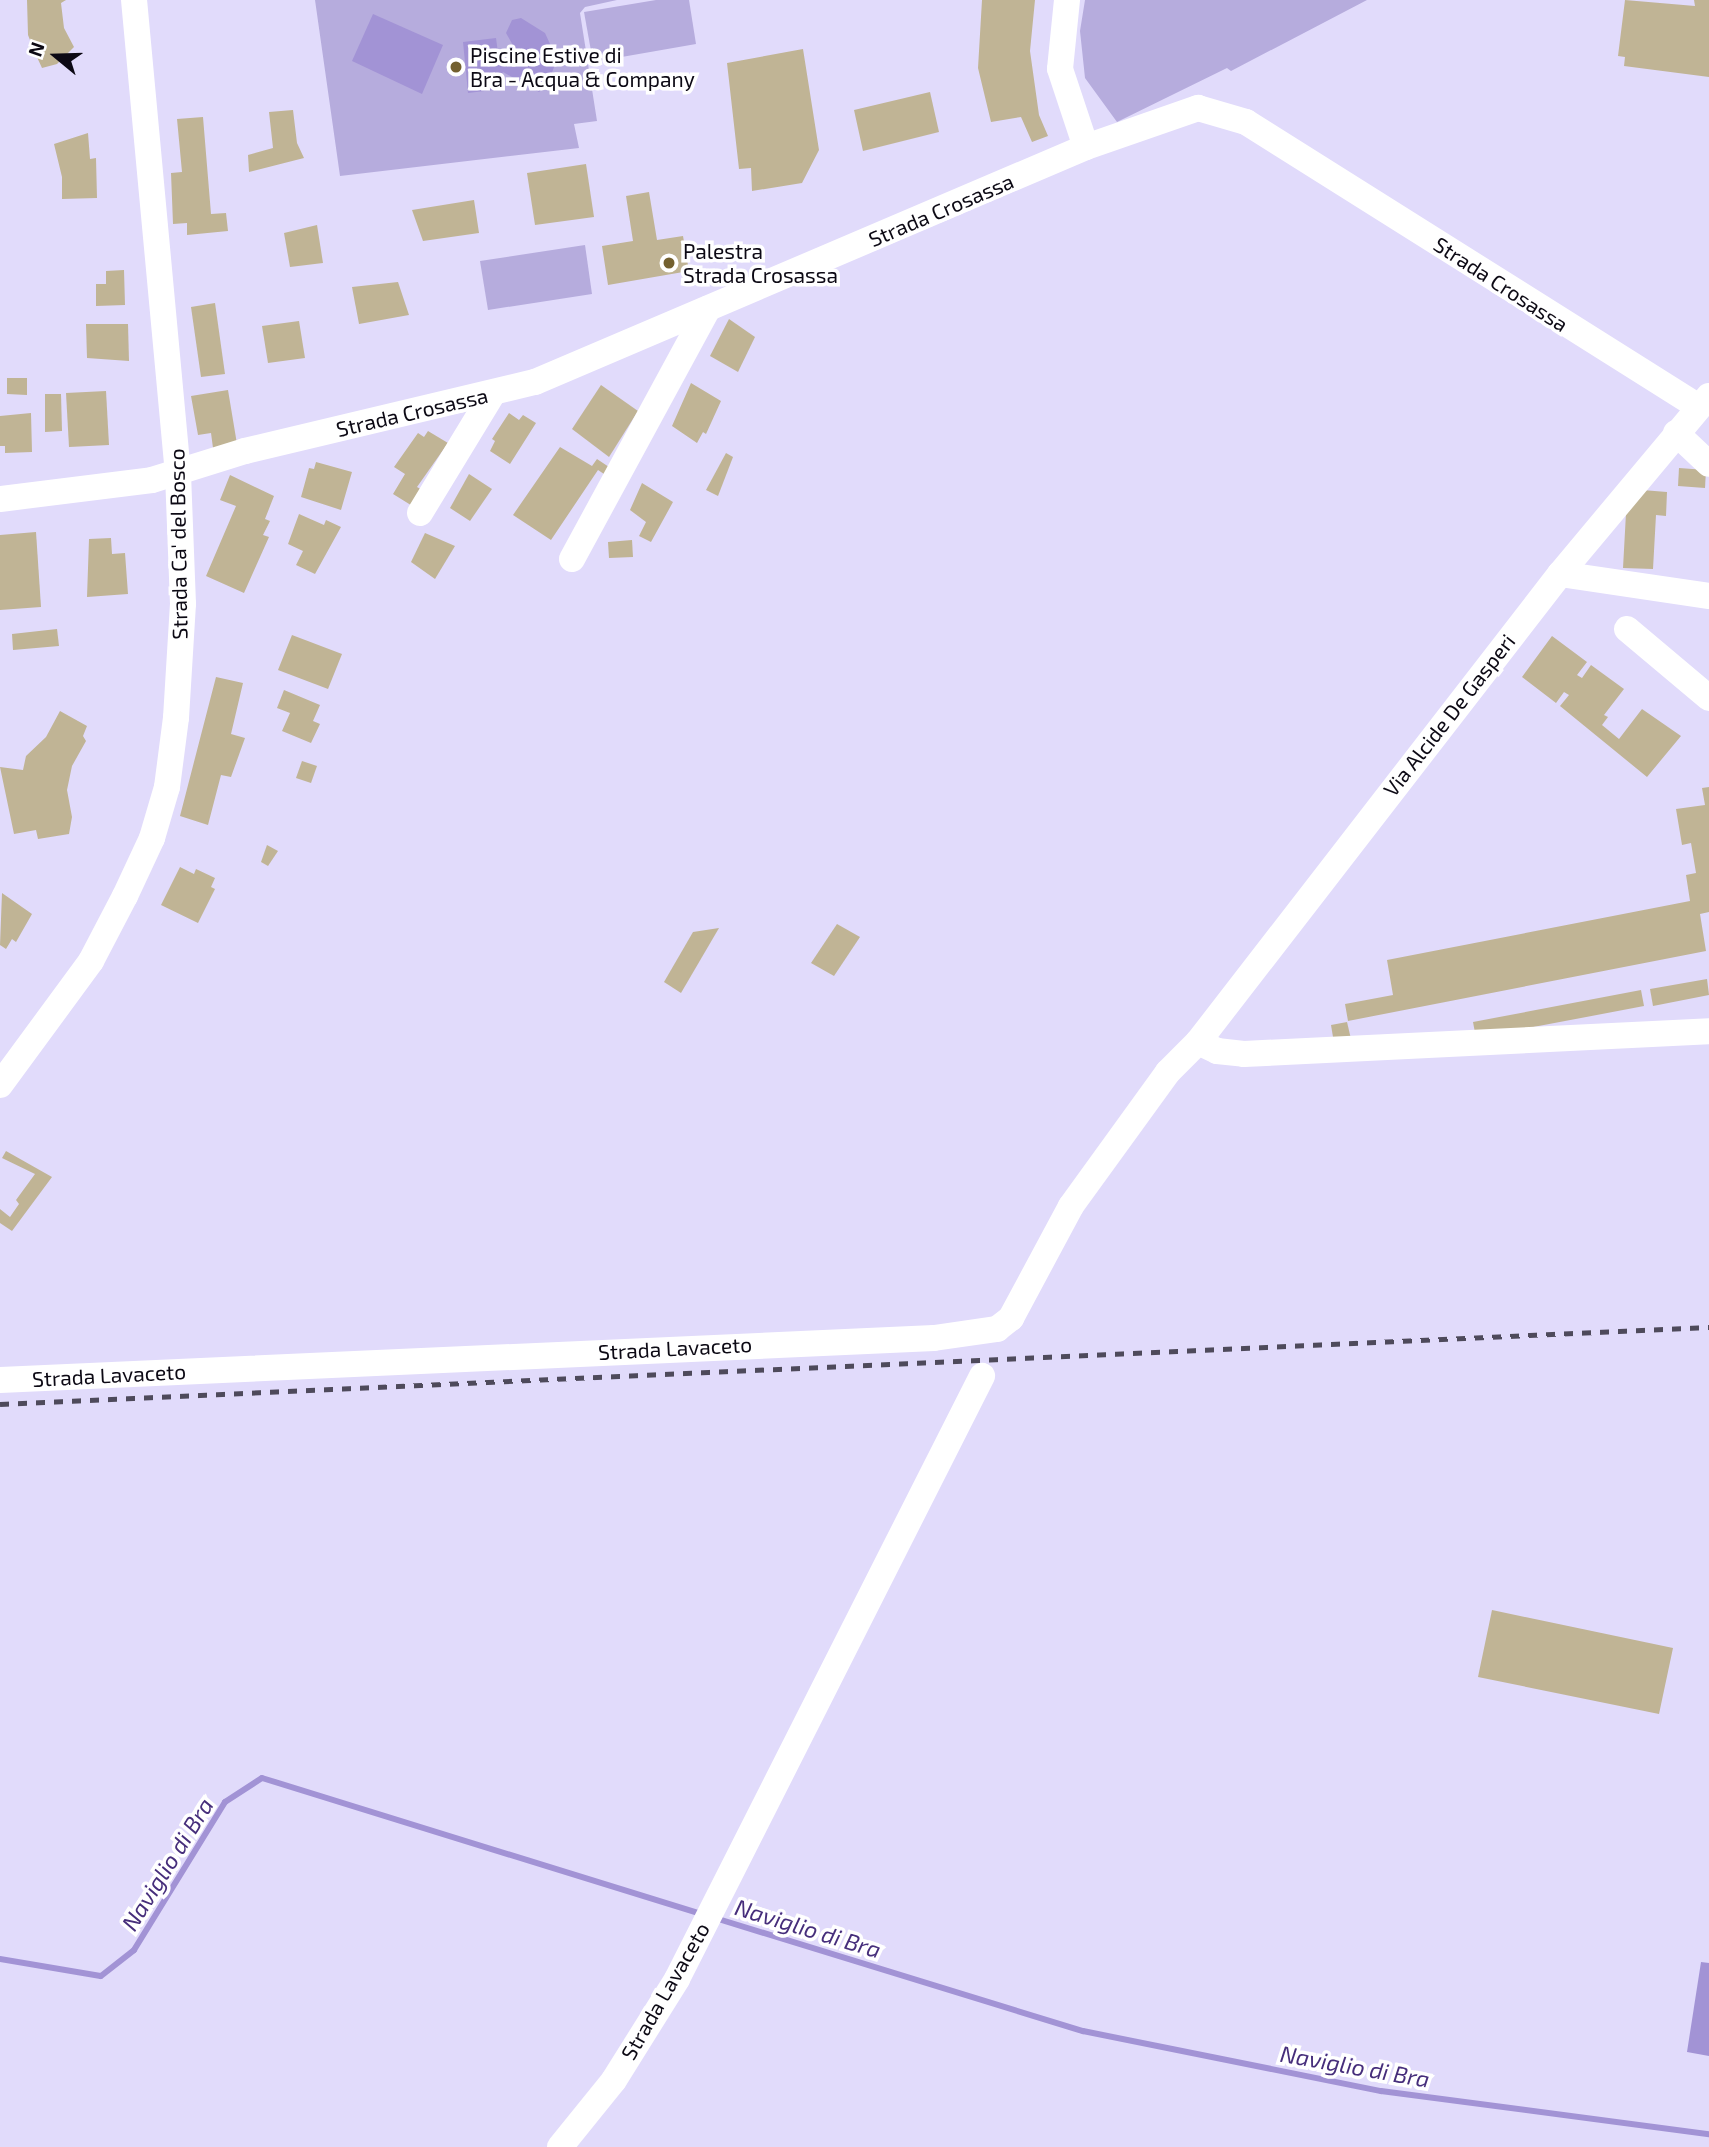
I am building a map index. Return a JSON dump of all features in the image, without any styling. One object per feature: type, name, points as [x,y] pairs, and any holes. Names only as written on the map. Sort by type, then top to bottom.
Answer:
[{"type":"street","name":"Strada Ca' del Bosco","points":[[0,1085],[91,961],[152,838],[167,786],[176,718],[183,604],[178,474],[134,0]]},
{"type":"street","points":[[1067,0],[1060,69],[1086,147]]},
{"type":"street","name":"Strada Crosassa","points":[[0,499],[113,487],[178,474],[245,451],[535,382],[1086,147],[1177,112],[1198,108],[1232,115],[1704,402]]},
{"type":"street","points":[[572,559],[708,309]]},
{"type":"street","points":[[420,513],[493,393]]},
{"type":"street","name":"Via Alcide De Gasperi","points":[[1198,1042],[1560,574],[1704,402]]},
{"type":"street","points":[[1676,433],[1709,464]]},
{"type":"street","points":[[1560,574],[1709,596]]},
{"type":"street","points":[[1627,629],[1709,698]]},
{"type":"street","points":[[1198,1042],[1217,1051],[1244,1055],[1709,1031]]},
{"type":"street","name":"Strada Lavaceto","points":[[0,1380],[934,1338],[997,1329],[1011,1318],[1071,1206],[1168,1072],[1198,1042]]},
{"type":"street","name":"Strada Lavaceto","points":[[560,2147],[614,2080],[677,1979],[982,1376]]},
{"type":"shaded area","name":"Piscine Estive di Bra - Acqua & Company","points":[[315,0],[617,0],[585,7],[580,13],[597,121],[574,124],[579,148],[340,176]]},
{"type":"shaded area","points":[[656,0],[689,0],[696,44],[593,62],[584,12]]},
{"type":"shaded area","points":[[1085,0],[1367,0],[1231,71],[1227,68],[1117,122],[1085,78],[1080,31]]},
{"type":"shaded area","points":[[373,14],[443,45],[422,94],[352,61]]},
{"type":"shaded area","points":[[521,18],[545,33],[550,44],[554,67],[548,84],[539,92],[503,72],[493,90],[468,93],[463,42],[496,38],[499,60],[513,64],[519,56],[506,33],[512,20]]},
{"type":"shaded area","points":[[585,245],[592,294],[488,310],[480,261]]},
{"type":"shaded area","points":[[1701,1962],[1709,1963],[1709,2056],[1687,2052]]},
{"type":"building","points":[[27,0],[66,0],[61,3],[64,28],[74,47],[57,64],[42,68],[28,35]]},
{"type":"building","points":[[982,0],[1035,0],[1030,51],[1039,115],[1048,136],[1032,142],[1021,117],[991,122],[978,68]]},
{"type":"building","points":[[1625,0],[1695,6],[1694,0],[1709,0],[1709,77],[1624,66],[1625,57],[1618,56]]},
{"type":"building","points":[[803,49],[819,150],[802,183],[752,191],[751,168],[739,169],[727,63]]},
{"type":"building","points":[[930,92],[939,132],[863,151],[854,110]]},
{"type":"building","points":[[293,110],[297,143],[304,158],[249,172],[248,155],[273,148],[269,112]]},
{"type":"building","points":[[203,117],[211,214],[226,213],[228,231],[187,235],[187,223],[173,224],[171,173],[182,172],[177,119]]},
{"type":"building","points":[[88,133],[90,159],[96,158],[97,198],[62,199],[62,177],[54,144]]},
{"type":"building","points":[[586,164],[594,217],[535,225],[527,173]]},
{"type":"building","points":[[649,192],[657,240],[683,236],[689,271],[608,285],[602,246],[633,241],[626,196]]},
{"type":"building","points":[[474,200],[479,233],[423,241],[412,210]]},
{"type":"building","points":[[317,225],[323,263],[290,267],[284,233]]},
{"type":"building","points":[[124,270],[125,305],[96,306],[96,284],[106,284],[106,271]]},
{"type":"building","points":[[398,282],[409,315],[359,324],[352,287]]},
{"type":"building","points":[[215,303],[225,374],[201,377],[191,307]]},
{"type":"building","points":[[729,319],[755,337],[738,372],[710,356]]},
{"type":"building","points":[[299,321],[305,358],[268,363],[262,326]]},
{"type":"building","points":[[86,324],[128,324],[129,361],[87,358]]},
{"type":"building","points":[[7,378],[27,378],[27,395],[7,394]]},
{"type":"building","points":[[691,383],[721,401],[706,434],[703,432],[697,443],[672,426]]},
{"type":"building","points":[[601,385],[638,411],[609,457],[572,429]]},
{"type":"building","points":[[228,390],[237,444],[213,448],[211,433],[198,435],[191,396]]},
{"type":"building","points":[[106,391],[109,445],[69,447],[66,393]]},
{"type":"building","points":[[45,394],[61,394],[62,431],[45,432]]},
{"type":"building","points":[[31,413],[32,452],[5,453],[5,446],[0,446],[0,416]]},
{"type":"building","points":[[509,413],[519,420],[523,415],[536,423],[510,464],[490,451],[495,441],[492,439]]},
{"type":"building","points":[[428,431],[448,443],[417,487],[424,491],[414,507],[393,494],[405,474],[394,467],[418,433],[424,437]]},
{"type":"building","points":[[560,447],[592,466],[597,459],[615,471],[610,478],[598,470],[551,540],[513,515]]},
{"type":"building","points":[[726,453],[733,457],[718,496],[706,490]]},
{"type":"building","points":[[316,462],[352,472],[341,510],[301,497],[309,468],[314,469]]},
{"type":"building","points":[[1679,468],[1706,470],[1705,488],[1678,486]]},
{"type":"building","points":[[469,474],[492,489],[470,521],[450,508]]},
{"type":"building","points":[[230,475],[274,496],[265,519],[270,521],[263,535],[269,537],[244,593],[206,576],[236,506],[220,500]]},
{"type":"building","points":[[642,483],[673,502],[651,542],[639,536],[646,522],[630,510]]},
{"type":"building","points":[[1642,490],[1667,492],[1666,516],[1656,515],[1653,569],[1623,568],[1626,513]]},
{"type":"building","points":[[299,514],[324,525],[326,520],[341,527],[315,574],[296,565],[303,551],[288,544]]},
{"type":"building","points":[[36,532],[41,607],[0,610],[0,535]]},
{"type":"building","points":[[425,533],[455,546],[435,579],[411,562]]},
{"type":"building","points":[[111,538],[112,554],[125,553],[128,594],[87,597],[89,539]]},
{"type":"building","points":[[632,540],[633,557],[609,558],[608,542]]},
{"type":"building","points":[[57,629],[59,646],[13,650],[12,634]]},
{"type":"building","points":[[292,635],[342,654],[328,689],[278,670]]},
{"type":"building","points":[[1552,636],[1587,662],[1577,675],[1582,678],[1591,665],[1624,689],[1604,715],[1608,717],[1602,725],[1619,739],[1642,709],[1681,736],[1647,777],[1560,706],[1569,695],[1564,692],[1556,703],[1522,677]]},
{"type":"building","points":[[216,677],[243,683],[231,734],[245,738],[231,777],[221,775],[208,825],[180,816]]},
{"type":"building","points":[[284,690],[320,705],[313,721],[320,724],[311,743],[282,731],[290,713],[277,708]]},
{"type":"building","points":[[60,711],[87,726],[83,736],[86,741],[72,766],[67,790],[72,817],[69,834],[38,839],[36,830],[14,834],[0,767],[23,770],[26,756],[46,737]]},
{"type":"building","points":[[302,761],[317,766],[311,783],[296,778]]},
{"type":"building","points":[[1709,787],[1709,912],[1700,914],[1706,951],[1348,1021],[1345,1004],[1393,995],[1387,960],[1690,901],[1686,875],[1696,873],[1691,843],[1682,845],[1676,809],[1705,805],[1702,788]]},
{"type":"building","points":[[267,845],[278,851],[268,866],[261,862]]},
{"type":"building","points":[[180,867],[194,874],[196,869],[215,878],[211,887],[215,889],[198,923],[161,905]]},
{"type":"building","points":[[2,893],[32,914],[16,942],[12,939],[6,949],[0,945]]},
{"type":"building","points":[[837,924],[860,937],[834,976],[811,963]]},
{"type":"building","points":[[719,928],[681,993],[664,982],[693,932]]},
{"type":"building","points":[[1707,979],[1709,995],[1653,1006],[1650,989]]},
{"type":"building","points":[[1641,990],[1644,1006],[1476,1038],[1473,1022]]},
{"type":"building","points":[[1347,1022],[1351,1039],[1334,1043],[1331,1025]]},
{"type":"building","points":[[6,1151],[52,1177],[12,1231],[0,1223],[0,1209],[10,1217],[19,1204],[16,1200],[35,1174],[2,1158]]},
{"type":"building","points":[[1492,1610],[1673,1648],[1659,1714],[1478,1677]]},
{"type":"waterway","name":"Naviglio di Bra","points":[[0,1959],[101,1976],[134,1950],[225,1802],[262,1778],[704,1915]]},
{"type":"waterway","name":"Naviglio di Bra","points":[[715,1918],[1083,2031],[1381,2091],[1709,2134]]},
{"type":"railway","points":[[0,1404],[1709,1327]]},
{"type":"place","name":"Piscine Estive di Bra - Acqua & Company","points":[[456,67]]},
{"type":"place","name":"Palestra Strada Crosassa","points":[[669,263]]}]
